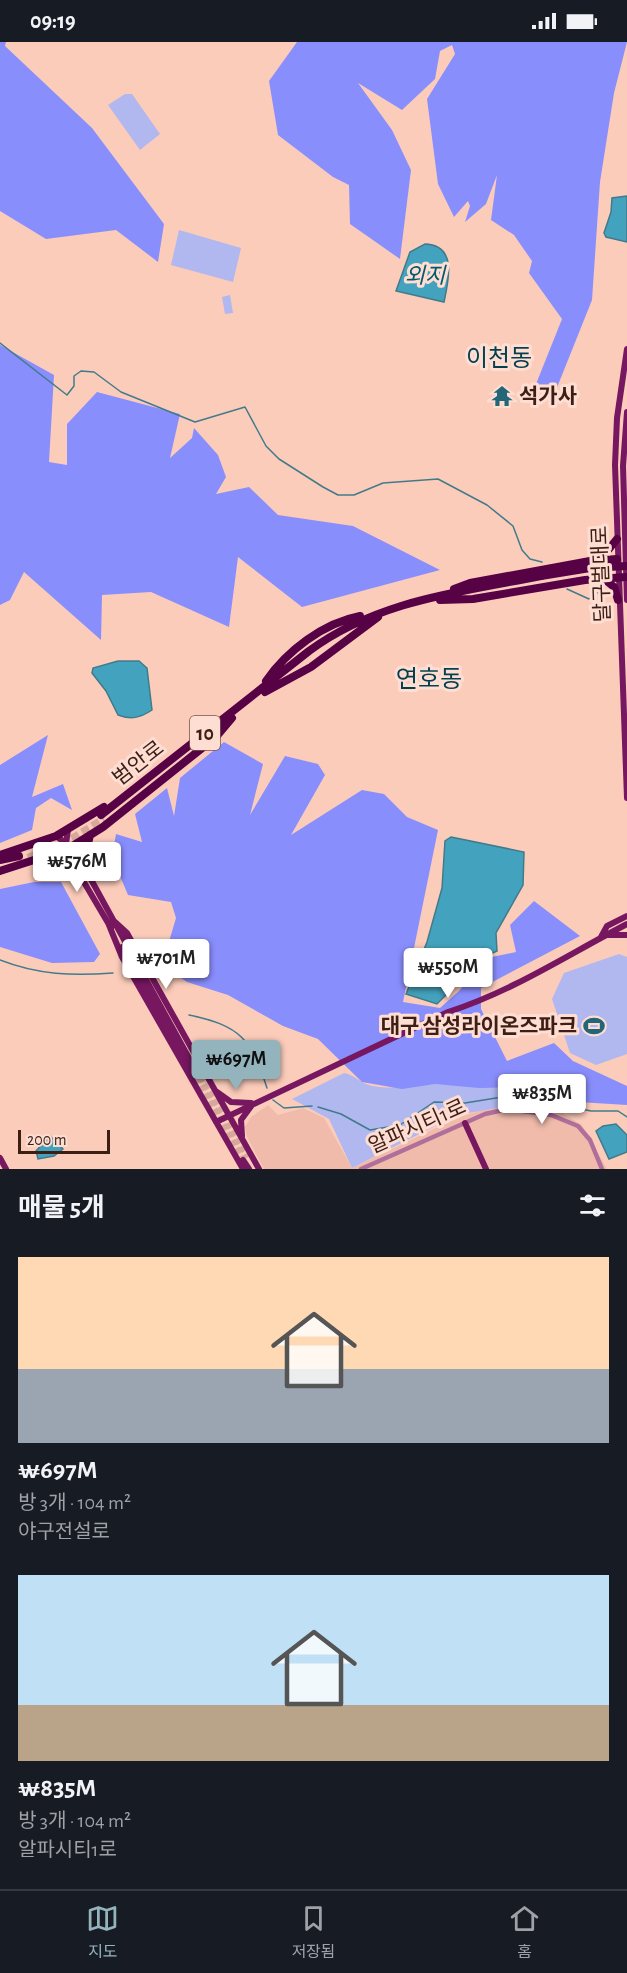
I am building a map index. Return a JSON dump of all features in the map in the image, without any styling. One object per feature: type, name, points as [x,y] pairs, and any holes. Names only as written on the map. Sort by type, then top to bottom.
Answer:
[{"type":"highway","points":[[600,560],[617,539]]},
{"type":"highway","points":[[439,598],[470,583],[617,559]]},
{"type":"highway","name":"10","points":[[231,716],[341,630],[377,615],[439,598],[601,567],[627,566]]},
{"type":"highway","points":[[439,598],[473,599],[623,574]]},
{"type":"highway","name":"10","points":[[541,579],[623,574]]},
{"type":"highway","points":[[602,577],[614,587],[618,600]]},
{"type":"highway","points":[[262,691],[311,667],[377,615]]},
{"type":"highway","points":[[262,691],[271,673],[308,640],[339,623],[377,615]]},
{"type":"highway","points":[[0,871],[56,836],[102,818],[216,737],[231,716]]},
{"type":"highway","points":[[88,874],[85,856],[90,835],[102,818],[207,726],[231,716]]},
{"type":"highway","points":[[47,857],[90,835]]},
{"type":"highway","points":[[0,855],[21,858]]},
{"type":"highway","points":[[0,860],[47,857],[64,862],[78,871]]},
{"type":"highway","points":[[0,866],[21,858]]},
{"type":"main road","name":"달구벌대로","points":[[627,349],[617,418],[617,559],[623,574],[618,600],[627,798]]},
{"type":"main road","name":"달구벌대로","points":[[627,412],[623,465],[623,574],[627,600]]},
{"type":"main road","points":[[68,830],[67,846],[78,871],[112,924],[122,957],[243,1169]]},
{"type":"main road","points":[[56,836],[67,846],[88,874],[112,924],[193,1070]]},
{"type":"main road","points":[[602,937],[627,916]]},
{"type":"main road","points":[[112,924],[127,933],[257,1169]]},
{"type":"main road","points":[[216,1122],[448,1012],[486,1000],[553,966],[627,924]]},
{"type":"main road","points":[[602,937],[627,935]]},
{"type":"main road","points":[[198,1091],[207,1094],[212,1086]]},
{"type":"main road","points":[[212,1086],[231,1102],[255,1102]]},
{"type":"main road","points":[[243,1141],[240,1129],[241,1120],[255,1102]]},
{"type":"main road","points":[[465,1123],[486,1169]]},
{"type":"main road","points":[[226,1140],[229,1129],[237,1132]]},
{"type":"main road","points":[[0,1158],[6,1169]]},
{"type":"main road","points":[[249,1169],[246,1159],[257,1169]]},
{"type":"street","name":"알파시티1로","points":[[361,1169],[485,1114],[508,1109],[533,1111],[569,1121],[583,1131],[602,1169]]},
{"type":"shaded area","points":[[0,42],[6,42],[5,46],[92,128],[164,224],[158,262],[116,230],[46,239],[0,211]]},
{"type":"shaded area","points":[[297,42],[627,42],[614,93],[600,182],[592,300],[556,390],[534,389],[562,319],[529,273],[532,261],[514,235],[491,220],[497,175],[486,204],[465,222],[470,206],[468,201],[454,217],[438,184],[427,99],[455,54],[452,45],[440,51],[435,79],[402,110],[358,83],[392,130],[411,170],[400,259],[350,224],[349,185],[333,177],[278,135],[269,81]]},
{"type":"shaded area","points":[[125,94],[132,94],[160,134],[140,150],[108,105]]},
{"type":"shaded area","points":[[179,230],[241,248],[233,282],[171,265]]},
{"type":"shaded area","points":[[230,295],[233,313],[225,314],[222,297]]},
{"type":"shaded area","points":[[0,345],[54,375],[49,462],[67,465],[67,424],[97,392],[180,414],[170,458],[192,438],[194,428],[218,455],[226,477],[216,494],[249,487],[278,515],[353,526],[440,570],[302,607],[238,557],[229,627],[151,592],[102,595],[101,640],[24,572],[10,600],[0,605]]},
{"type":"shaded area","points":[[48,735],[32,797],[63,784],[72,810],[51,798],[36,808],[32,830],[0,843],[0,765]]},
{"type":"shaded area","points":[[224,742],[263,764],[250,815],[285,756],[318,764],[325,775],[291,835],[362,790],[384,794],[407,817],[438,830],[403,1002],[440,1008],[460,990],[482,959],[516,952],[510,925],[534,901],[580,936],[481,988],[481,1009],[507,1061],[554,1043],[573,1061],[627,1086],[627,1105],[578,1102],[538,1087],[479,1088],[435,1084],[402,1089],[362,1082],[318,1039],[283,1026],[228,995],[187,982],[162,965],[176,918],[171,902],[128,895],[112,857],[116,834],[142,842],[135,814],[167,788],[174,816],[180,778]]},
{"type":"shaded area","points":[[34,882],[61,882],[100,954],[94,962],[52,963],[0,947],[0,889]]},
{"type":"shaded area","name":"대구 삼성라이온즈파크","points":[[619,954],[627,957],[627,1054],[596,1065],[570,1053],[552,999],[564,973]]},
{"type":"shaded area","points":[[344,1073],[369,1085],[381,1087],[435,1084],[510,1088],[514,1105],[457,1115],[352,1168],[329,1119],[292,1099]]},
{"type":"shaded area","points":[[268,1105],[278,1115],[303,1108],[324,1118],[352,1168],[459,1117],[497,1106],[519,1105],[562,1113],[582,1125],[607,1169],[264,1169],[247,1137],[245,1127],[251,1117]]},
{"type":"water","points":[[627,196],[627,242],[606,237],[604,233],[611,212],[612,198]]},
{"type":"water","name":"외지","points":[[425,244],[442,250],[446,257],[449,274],[444,302],[396,291],[410,252]]},
{"type":"water","points":[[118,661],[139,661],[147,668],[152,710],[135,717],[118,715],[106,691],[92,673],[93,668]]},
{"type":"water","points":[[451,837],[524,852],[523,885],[496,933],[497,951],[484,957],[437,1004],[406,994],[427,942],[442,888],[445,841]]},
{"type":"water","points":[[616,1124],[627,1135],[627,1152],[609,1159],[596,1131],[603,1126]]},
{"type":"water","points":[[50,1136],[63,1149],[54,1156],[38,1159],[36,1151]]},
{"type":"waterway","points":[[0,343],[67,395],[74,386],[74,376],[81,371],[94,372],[121,392],[195,422],[245,407],[266,446],[279,459],[338,495],[354,495],[383,483],[438,479],[487,505],[513,526],[522,550],[530,559],[542,562]]},
{"type":"waterway","points":[[567,589],[589,599],[600,591]]},
{"type":"waterway","points":[[0,960],[28,969],[56,973],[113,973]]},
{"type":"waterway","points":[[189,1015],[221,1024],[242,1037],[255,1057],[267,1088]]},
{"type":"waterway","points":[[318,1107],[341,1114],[370,1130],[400,1125],[434,1102],[465,1103],[514,1095],[591,1111],[618,1111],[627,1117]]},
{"type":"waterway","points":[[273,1100],[284,1108],[312,1106]]},
{"type":"tunnel","points":[[28,858],[70,840],[104,819]]},
{"type":"tunnel","points":[[195,1069],[248,1157]]},
{"type":"tunnel","points":[[192,1070],[243,1160]]},
{"type":"place","name":"석가사","points":[[502,396]]},
{"type":"place","name":"대구 삼성라이온즈파크","points":[[594,1026]]},
{"type":"district","name":"이천동","points":[[499,358]]},
{"type":"district","name":"연호동","points":[[429,679]]}]
